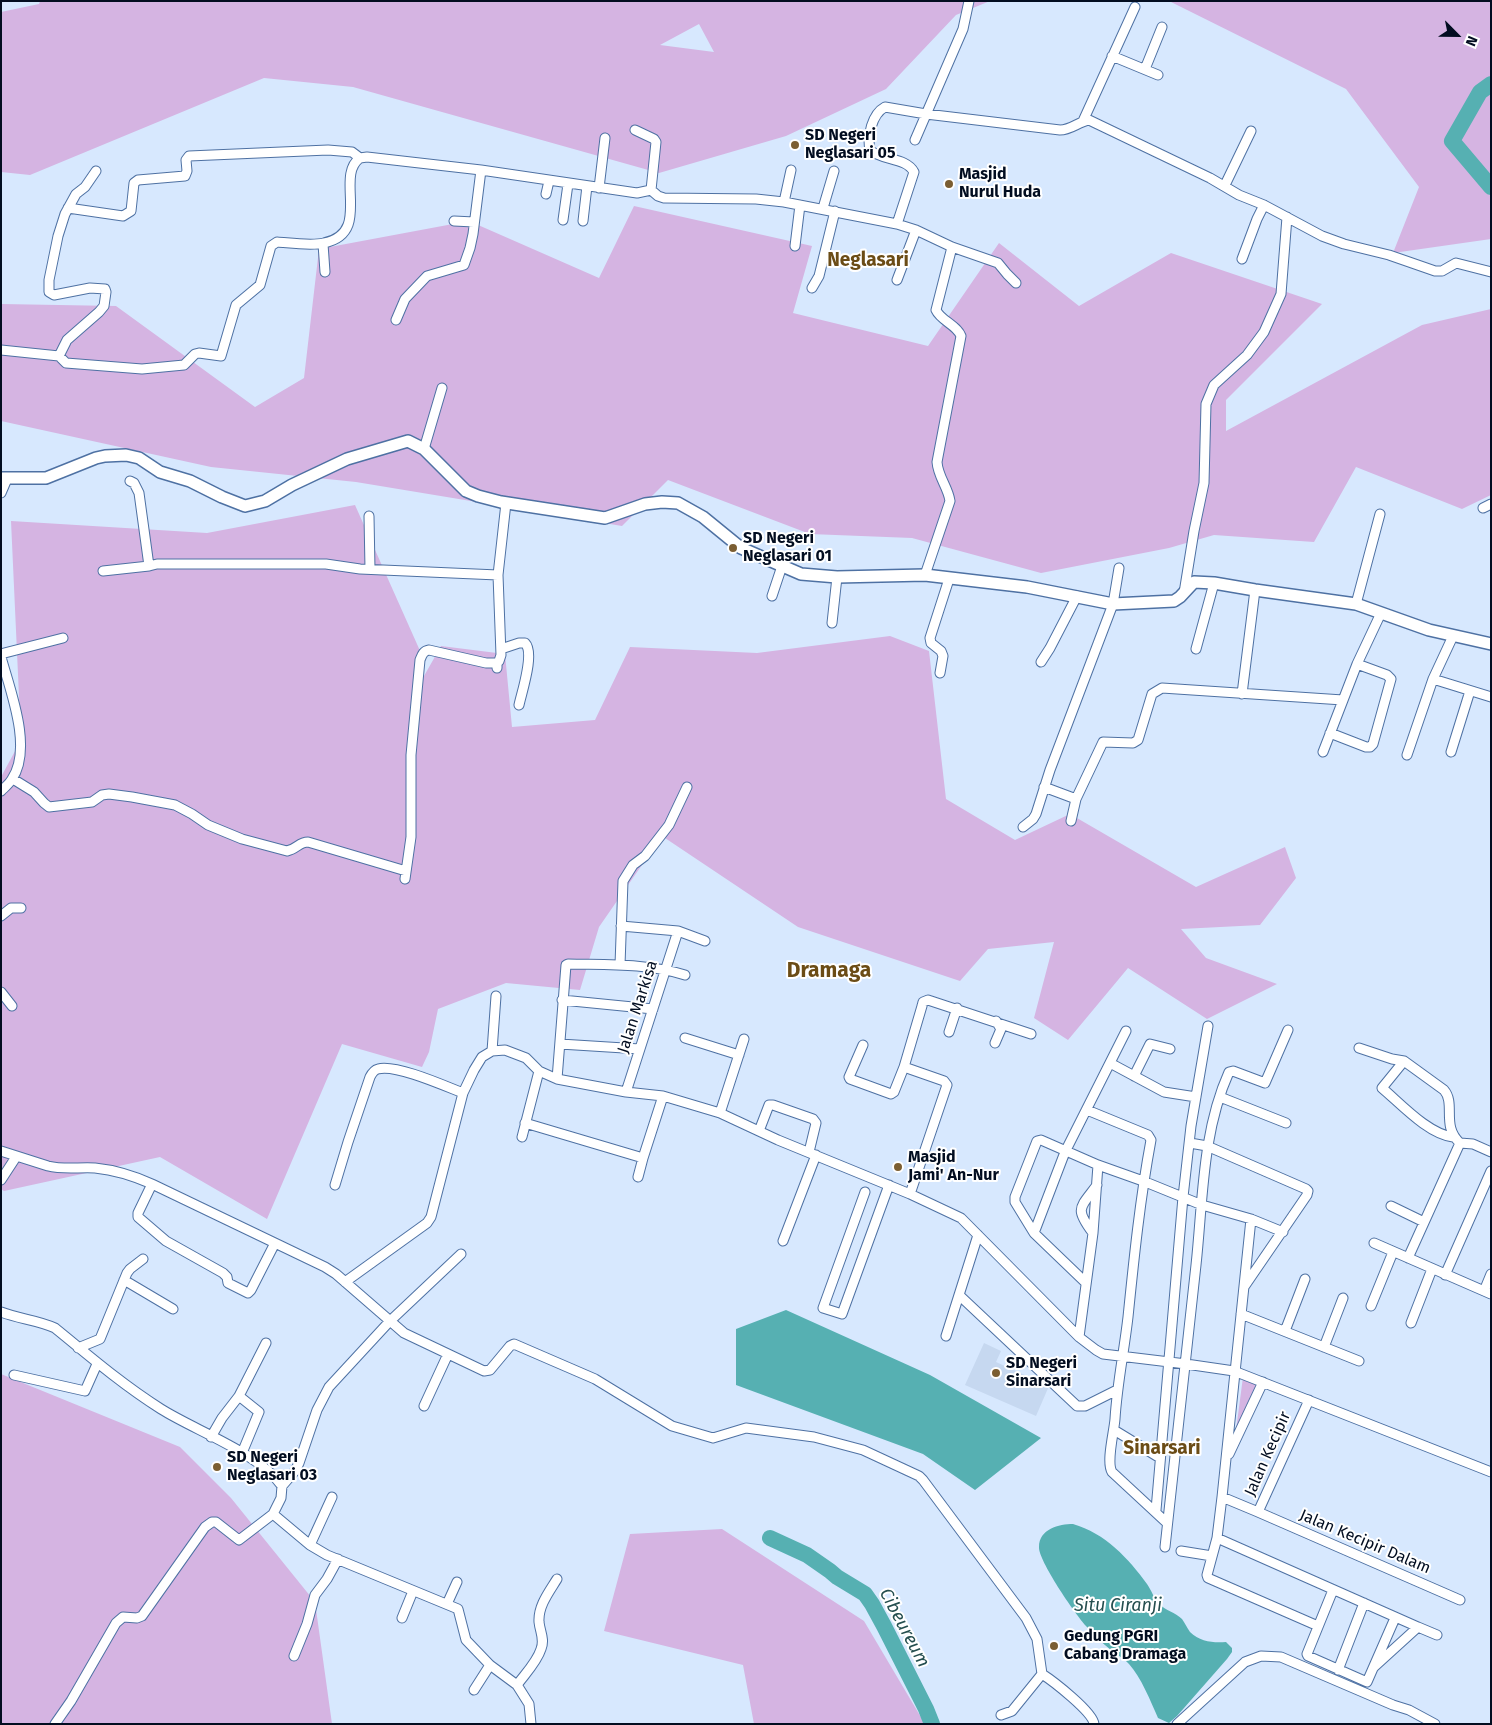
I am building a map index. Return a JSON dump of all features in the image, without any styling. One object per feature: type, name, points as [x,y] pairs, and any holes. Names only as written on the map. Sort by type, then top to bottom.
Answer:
[{"type":"street","points":[[915,140],[962,29],[969,1]]},
{"type":"street","points":[[1083,121],[1135,7]]},
{"type":"street","points":[[1145,69],[1162,27]]},
{"type":"street","points":[[1112,56],[1158,75]]},
{"type":"street","points":[[897,224],[914,172],[907,164],[872,152],[869,147],[871,129],[880,110],[885,107],[926,114],[1060,130],[1071,128],[1083,121],[1092,120],[1224,185],[1239,195],[1287,216],[1332,241],[1378,252],[1435,270],[1444,270],[1456,262],[1491,272]]},
{"type":"street","points":[[635,130],[654,138],[656,142],[651,190]]},
{"type":"street","points":[[1224,185],[1251,132]]},
{"type":"street","points":[[599,188],[605,138]]},
{"type":"street","points":[[68,208],[122,216],[127,214],[131,211],[134,183],[138,180],[184,176],[187,171],[186,160],[189,156],[328,150],[352,152],[360,158],[376,158],[481,170],[636,193],[651,190]]},
{"type":"street","points":[[1,350],[58,356],[66,363],[142,369],[184,365],[198,353],[221,356],[236,306],[260,285],[268,250],[271,246],[277,242],[323,244],[338,238],[346,231],[349,222],[352,170],[356,161],[360,158]]},
{"type":"street","points":[[58,356],[67,340],[104,306],[105,289],[90,288],[54,295],[49,292],[49,280],[58,236],[68,208],[76,194],[85,187],[96,170]]},
{"type":"street","points":[[396,320],[405,299],[428,276],[464,265],[470,248],[478,203],[481,170]]},
{"type":"street","points":[[784,202],[792,170]]},
{"type":"street","points":[[823,208],[834,171]]},
{"type":"street","points":[[546,194],[549,181]]},
{"type":"street","points":[[563,220],[568,184]]},
{"type":"street","points":[[583,221],[586,186]]},
{"type":"street","points":[[651,190],[664,198],[756,199],[784,202],[823,208],[897,224],[916,230],[952,247],[998,263],[1016,283]]},
{"type":"street","points":[[795,246],[800,205]]},
{"type":"street","points":[[1242,259],[1264,205]]},
{"type":"street","points":[[812,288],[820,276],[835,211]]},
{"type":"street","points":[[1184,592],[1204,483],[1206,404],[1214,385],[1247,355],[1264,332],[1281,294],[1287,216]]},
{"type":"street","points":[[454,220],[474,222]]},
{"type":"street","points":[[897,280],[916,230]]},
{"type":"street","points":[[323,244],[325,272]]},
{"type":"street","points":[[924,575],[950,501],[950,496],[938,470],[937,462],[961,336],[959,331],[939,315],[936,310],[952,247]]},
{"type":"street","points":[[424,449],[442,388]]},
{"type":"street","points":[[1,493],[4,478],[46,478],[96,458],[126,455],[139,458],[160,472],[190,481],[245,506],[265,501],[300,481],[347,459],[404,441],[410,441],[424,449],[466,491],[478,496],[506,503],[605,518],[645,504],[678,503],[703,517],[741,548],[801,574],[838,577],[924,575],[1027,587],[1113,604],[1174,601],[1194,582],[1214,583],[1356,604],[1416,626],[1491,644]]},
{"type":"street","points":[[130,481],[134,483],[139,493],[149,566]]},
{"type":"street","points":[[13,779],[34,792],[49,807],[92,802],[102,795],[109,794],[175,805],[192,814],[208,826],[242,839],[286,851],[294,850],[302,842],[306,842],[406,875],[412,824],[411,755],[420,660],[425,651],[428,650],[497,666],[501,659],[498,576],[506,503]]},
{"type":"street","points":[[1356,604],[1380,514]]},
{"type":"street","points":[[369,516],[370,569]]},
{"type":"street","points":[[104,571],[157,564],[326,564],[370,569],[498,576]]},
{"type":"street","points":[[772,596],[782,566]]},
{"type":"street","points":[[1023,827],[1036,814],[1044,787],[1113,604],[1119,568]]},
{"type":"street","points":[[832,623],[838,577]]},
{"type":"street","points":[[940,673],[943,656],[941,651],[931,643],[930,638],[949,579]]},
{"type":"street","points":[[1196,649],[1214,583]]},
{"type":"street","points":[[1242,694],[1255,590]]},
{"type":"street","points":[[1041,662],[1077,596]]},
{"type":"street","points":[[1323,752],[1342,700],[1380,613]]},
{"type":"street","points":[[1407,755],[1433,679],[1453,636]]},
{"type":"street","points":[[1,791],[13,779],[20,757],[20,728],[18,714],[1,656],[64,638]]},
{"type":"street","points":[[500,649],[519,643],[526,643],[529,646],[526,678],[519,705]]},
{"type":"street","points":[[1330,733],[1366,746],[1370,747],[1373,744],[1391,679],[1387,675],[1357,664]]},
{"type":"street","points":[[1433,679],[1491,697]]},
{"type":"street","points":[[1071,821],[1076,799],[1104,742],[1133,743],[1139,739],[1154,691],[1167,688],[1342,700]]},
{"type":"street","points":[[1451,752],[1470,691]]},
{"type":"street","points":[[620,965],[622,890],[625,876],[669,825],[687,787]]},
{"type":"street","points":[[1044,787],[1076,799]]},
{"type":"street","points":[[1,916],[11,908],[21,908]]},
{"type":"street","points":[[621,926],[678,931],[705,941]]},
{"type":"street","name":"Jalan Markisa","points":[[626,1092],[678,931]]},
{"type":"street","points":[[557,1079],[565,967],[568,964],[620,965],[666,969],[685,975]]},
{"type":"street","points":[[1,992],[12,1006]]},
{"type":"street","points":[[492,1051],[496,996]]},
{"type":"street","points":[[562,1000],[653,1009]]},
{"type":"street","points":[[863,1045],[849,1077],[850,1079],[891,1094],[894,1092],[904,1067],[924,1002],[931,1000],[1031,1034]]},
{"type":"street","points":[[949,1032],[957,1008]]},
{"type":"street","points":[[996,1021],[1001,1029],[996,1043]]},
{"type":"street","points":[[1156,1510],[1183,1197],[1196,1097],[1208,1026]]},
{"type":"street","points":[[1165,1547],[1186,1364],[1207,1146],[1220,1097],[1231,1071],[1262,1083],[1266,1081],[1288,1030]]},
{"type":"street","points":[[1034,1234],[1065,1152],[1126,1031]]},
{"type":"street","points":[[685,1038],[739,1055]]},
{"type":"street","points":[[720,1114],[744,1039]]},
{"type":"street","points":[[560,1044],[640,1049]]},
{"type":"street","points":[[1134,1076],[1150,1044],[1170,1049]]},
{"type":"street","points":[[1359,1048],[1404,1061],[1448,1095],[1449,1118],[1456,1140],[1408,1258]]},
{"type":"street","points":[[345,1282],[427,1223],[432,1217],[463,1093],[478,1063],[487,1053],[504,1050],[519,1055],[531,1062],[539,1071],[557,1079],[626,1092],[662,1096],[720,1114],[910,1194],[960,1218],[1079,1337],[1103,1354],[1234,1372],[1491,1472]]},
{"type":"street","points":[[1404,1061],[1382,1088],[1426,1126],[1445,1136],[1473,1144],[1491,1152]]},
{"type":"street","points":[[1110,1063],[1164,1092],[1196,1097]]},
{"type":"street","points":[[904,1067],[944,1081],[947,1085],[910,1194]]},
{"type":"street","points":[[335,1184],[373,1071],[382,1068],[403,1072],[463,1093]]},
{"type":"street","points":[[522,1137],[539,1071]]},
{"type":"street","points":[[638,1177],[642,1158],[662,1096]]},
{"type":"street","points":[[1220,1097],[1286,1123]]},
{"type":"street","points":[[759,1131],[769,1105],[774,1105],[813,1119],[816,1123],[812,1154],[783,1241]]},
{"type":"street","points":[[1087,1110],[1150,1137],[1151,1140],[1143,1181],[1109,1466],[1110,1469],[1156,1510],[1167,1523]]},
{"type":"street","points":[[525,1123],[642,1158]]},
{"type":"street","points":[[1085,1282],[1034,1234],[1015,1202],[1015,1197],[1037,1141],[1041,1140],[1065,1152],[1202,1205],[1250,1219],[1282,1232]]},
{"type":"street","points":[[1190,1143],[1207,1146],[1307,1190],[1308,1193],[1244,1288]]},
{"type":"street","points":[[1,1151],[56,1168],[110,1170],[152,1184],[325,1267],[404,1333],[418,1341],[488,1371],[514,1344],[595,1379],[672,1426],[713,1438],[746,1428],[814,1437],[863,1450],[919,1476],[1026,1618],[1037,1639],[1042,1674],[1065,1691],[1091,1715],[1094,1724]]},
{"type":"street","points":[[1,1180],[16,1157]]},
{"type":"street","points":[[1079,1337],[1093,1233],[1098,1165]]},
{"type":"street","points":[[1445,1275],[1491,1171]]},
{"type":"street","points":[[152,1184],[138,1213],[138,1217],[166,1241],[226,1275],[228,1283],[244,1292],[248,1293],[252,1290],[275,1243]]},
{"type":"street","points":[[865,1192],[823,1308],[842,1314],[889,1185]]},
{"type":"street","points":[[1093,1233],[1082,1218],[1081,1212],[1084,1202],[1097,1185]]},
{"type":"street","points":[[1391,1206],[1424,1222]]},
{"type":"street","points":[[1250,1219],[1222,1497],[1217,1538],[1207,1574],[1208,1578],[1318,1626]]},
{"type":"street","points":[[946,1336],[978,1235]]},
{"type":"street","points":[[1374,1244],[1487,1293],[1491,1274]]},
{"type":"street","points":[[1371,1306],[1393,1252]]},
{"type":"street","points":[[55,1724],[71,1701],[116,1623],[123,1617],[137,1618],[142,1616],[205,1527],[212,1522],[216,1522],[236,1539],[241,1540],[273,1514],[281,1498],[282,1486],[295,1471],[299,1463],[317,1410],[330,1387],[389,1322],[461,1254]]},
{"type":"street","points":[[78,1348],[100,1339],[124,1280],[130,1269],[143,1260]]},
{"type":"street","points":[[1411,1323],[1432,1269]]},
{"type":"street","points":[[1285,1331],[1305,1279]]},
{"type":"street","points":[[124,1280],[173,1309]]},
{"type":"street","points":[[959,1295],[1077,1406],[1087,1405],[1117,1390]]},
{"type":"street","points":[[1324,1347],[1343,1298]]},
{"type":"street","points":[[1,1312],[55,1328],[97,1364],[162,1410],[242,1453],[276,1477],[282,1486]]},
{"type":"street","points":[[1241,1314],[1359,1361]]},
{"type":"street","points":[[211,1436],[239,1396],[266,1344]]},
{"type":"street","points":[[424,1406],[448,1354]]},
{"type":"street","points":[[14,1375],[85,1391],[97,1364]]},
{"type":"street","points":[[1226,1460],[1263,1382]]},
{"type":"street","points":[[239,1396],[259,1412],[242,1453]]},
{"type":"street","name":"Jalan Kecipir","points":[[1222,1497],[1258,1512],[1309,1400]]},
{"type":"street","points":[[1114,1430],[1160,1458]]},
{"type":"street","points":[[310,1545],[332,1496]]},
{"type":"street","name":"Jalan Kecipir Dalam","points":[[1258,1512],[1460,1600]]},
{"type":"street","points":[[273,1514],[310,1545],[338,1559],[458,1609],[466,1640],[490,1666],[517,1685],[529,1704],[531,1724]]},
{"type":"street","points":[[1217,1538],[1437,1635]]},
{"type":"street","points":[[1181,1551],[1212,1556]]},
{"type":"street","points":[[294,1656],[308,1624],[315,1595],[338,1559]]},
{"type":"street","points":[[517,1685],[535,1662],[541,1649],[543,1643],[539,1621],[540,1613],[545,1598],[557,1579]]},
{"type":"street","points":[[447,1604],[457,1582]]},
{"type":"street","points":[[1333,1590],[1307,1656],[1367,1682],[1395,1618]]},
{"type":"street","points":[[402,1618],[414,1591]]},
{"type":"street","points":[[1338,1670],[1364,1604]]},
{"type":"street","points":[[1374,1667],[1418,1627]]},
{"type":"street","points":[[1177,1724],[1245,1662],[1261,1656],[1281,1657],[1393,1705],[1409,1710],[1434,1724]]},
{"type":"street","points":[[474,1690],[490,1666]]},
{"type":"street","points":[[1001,1715],[1012,1710],[1042,1674]]},
{"type":"shaded area","points":[[40,1],[990,1],[956,15],[886,89],[786,136],[659,173],[353,87],[264,78],[30,175],[1,172],[1,12],[39,4]],"holes":[[[699,24],[714,52],[660,45]]]},
{"type":"shaded area","points":[[1169,1],[1491,1],[1491,239],[1393,253],[1419,187],[1346,89]]},
{"type":"shaded area","points":[[634,206],[812,246],[793,313],[928,346],[999,243],[1079,306],[1171,253],[1322,304],[1226,400],[1226,431],[1422,325],[1491,309],[1491,495],[1462,509],[1356,467],[1314,542],[1214,535],[1169,548],[1041,573],[912,538],[810,534],[668,480],[622,526],[356,482],[211,467],[1,421],[1,304],[116,306],[255,407],[304,378],[319,249],[469,221],[599,278]]},
{"type":"shaded area","points":[[355,505],[421,653],[424,676],[441,646],[505,654],[512,727],[595,720],[630,647],[757,653],[890,636],[929,651],[946,799],[1015,840],[1070,814],[1196,887],[1285,847],[1296,878],[1260,925],[1181,929],[1206,958],[1277,984],[1207,1019],[1128,968],[1068,1040],[1034,1018],[1054,942],[988,949],[960,981],[798,927],[662,836],[599,927],[580,990],[506,983],[438,1009],[429,1052],[422,1067],[342,1044],[267,1219],[160,1157],[4,1191],[1,1189],[1,777],[21,740],[11,521],[207,533]]},
{"type":"shaded area","name":"SD Negeri Sinarsari","points":[[984,1343],[1001,1351],[996,1362],[1049,1386],[1036,1416],[965,1385]]},
{"type":"shaded area","points":[[1,1374],[180,1447],[231,1498],[315,1602],[332,1724],[1,1724]]},
{"type":"shaded area","points":[[1243,1377],[1261,1384],[1236,1430]]},
{"type":"shaded area","points":[[722,1529],[864,1621],[925,1724],[754,1724],[743,1665],[604,1631],[630,1534]]},
{"type":"water","points":[[786,1310],[930,1375],[1041,1438],[975,1490],[923,1454],[736,1385],[736,1329]]},
{"type":"water","name":"Situ Ciranji","points":[[1073,1524],[1085,1528],[1106,1540],[1124,1556],[1149,1587],[1159,1604],[1182,1619],[1190,1632],[1198,1638],[1207,1641],[1226,1642],[1232,1648],[1232,1652],[1227,1659],[1169,1723],[1158,1718],[1142,1683],[1129,1664],[1101,1641],[1081,1620],[1044,1563],[1039,1547],[1042,1536],[1056,1527]]},
{"type":"waterway","points":[[1491,84],[1480,92],[1452,141],[1491,187]]},
{"type":"waterway","name":"Cibeureum","points":[[770,1538],[807,1555],[837,1577],[865,1594],[884,1626],[932,1724]]},
{"type":"place","name":"SD Negeri Neglasari 05","points":[[795,145]]},
{"type":"place","name":"Masjid Nurul Huda","points":[[949,184]]},
{"type":"place","name":"SD Negeri Neglasari 01","points":[[733,548]]},
{"type":"place","name":"Masjid Jami' An-Nur","points":[[898,1167]]},
{"type":"place","name":"SD Negeri Sinarsari","points":[[996,1373]]},
{"type":"place","name":"SD Negeri Neglasari 03","points":[[217,1467]]},
{"type":"place","name":"Gedung PGRI Cabang Dramaga","points":[[1054,1646]]},
{"type":"district","name":"Neglasari","points":[[868,261]]},
{"type":"district","name":"Dramaga","points":[[829,971]]},
{"type":"district","name":"Sinarsari","points":[[1162,1449]]}]
